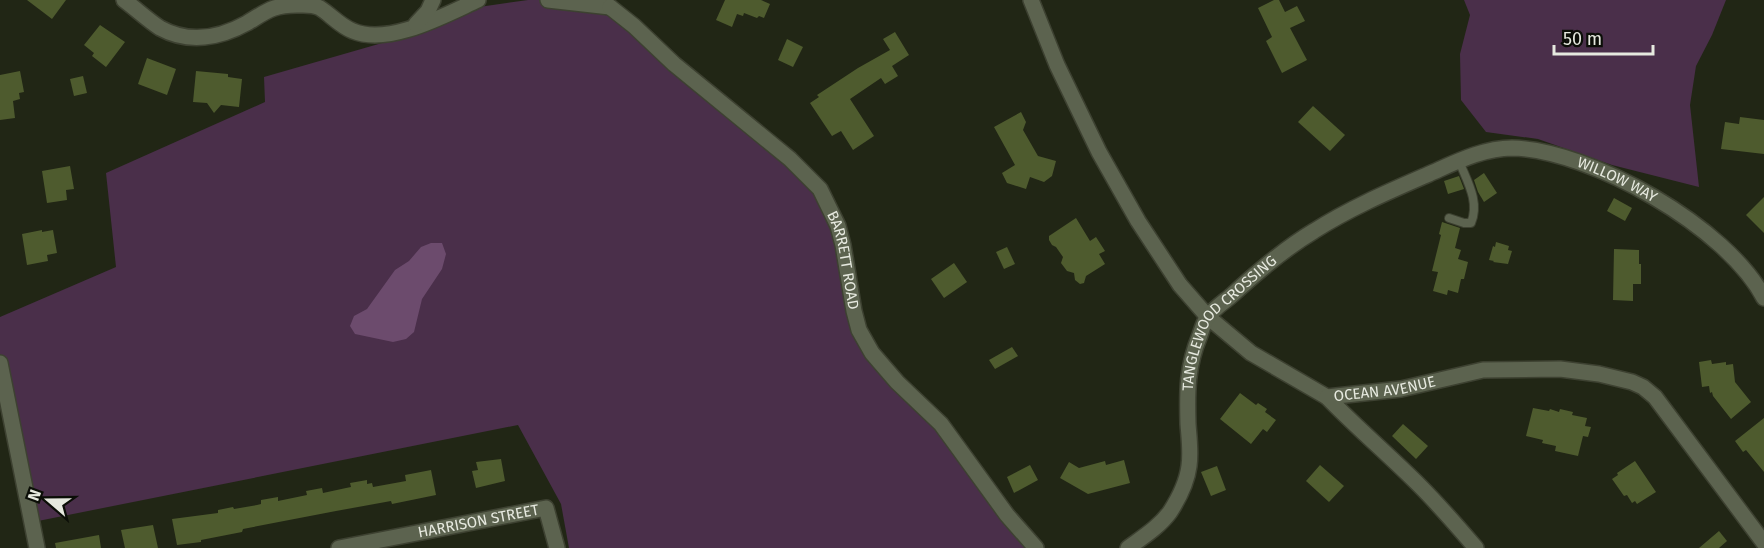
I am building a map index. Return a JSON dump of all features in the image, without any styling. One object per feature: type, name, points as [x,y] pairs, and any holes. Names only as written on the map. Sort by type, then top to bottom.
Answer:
[{"type":"street","points":[[124,0],[160,27],[177,35],[192,38],[228,33],[270,4],[313,5],[352,31],[378,36],[398,33],[478,0]]},
{"type":"street","points":[[411,28],[421,20],[433,0]]},
{"type":"street","points":[[548,0],[611,3]]},
{"type":"street","name":"OCEAN AVENUE","points":[[1032,0],[1057,64],[1099,152],[1138,221],[1180,285],[1208,317],[1251,353],[1327,397],[1401,389],[1483,370],[1560,369],[1599,374],[1632,382],[1643,387],[1655,397],[1764,543]]},
{"type":"street","name":"BARRETT ROAD","points":[[611,3],[682,71],[790,159],[820,189],[838,226],[859,330],[872,353],[897,382],[940,424],[1007,515],[1036,548]]},
{"type":"street","name":"WILLOW WAY","points":[[1434,172],[1459,161],[1498,149],[1538,151],[1561,156],[1635,186],[1685,218],[1727,250],[1751,277],[1764,298]]},
{"type":"street","name":"TANGLEWOOD CROSSING","points":[[1128,548],[1159,524],[1169,513],[1181,491],[1190,459],[1187,404],[1189,371],[1192,354],[1208,317],[1261,268],[1314,231],[1367,201],[1434,172]]},
{"type":"street","points":[[0,363],[4,399],[37,548]]},
{"type":"street","points":[[1327,397],[1422,488],[1476,548]]},
{"type":"street","name":"HARRISON STREET","points":[[339,548],[546,508],[557,548]]},
{"type":"lane","points":[[1449,218],[1471,223],[1473,218],[1475,205],[1459,161]]},
{"type":"shaded area","points":[[544,0],[609,11],[820,189],[859,330],[1038,548],[569,548],[561,504],[518,425],[33,522],[0,356],[0,317],[116,267],[106,173],[265,102],[264,77],[389,41],[479,7]]},
{"type":"shaded area","points":[[1464,0],[1726,0],[1696,66],[1690,105],[1699,187],[1612,165],[1538,139],[1486,132],[1461,100],[1460,54],[1470,15]]},
{"type":"shaded area","points":[[431,243],[442,243],[446,254],[442,269],[422,299],[414,332],[406,339],[393,342],[355,334],[350,326],[354,316],[367,309],[395,270],[409,261],[421,247]]},
{"type":"building","points":[[27,0],[66,0],[52,19]]},
{"type":"building","points":[[725,0],[761,0],[770,4],[764,18],[744,13],[743,16],[737,14],[732,27],[716,20]]},
{"type":"building","points":[[1279,0],[1285,12],[1297,6],[1305,21],[1290,28],[1307,60],[1282,73],[1266,41],[1272,37],[1258,8]]},
{"type":"building","points":[[100,25],[125,42],[106,67],[92,56],[94,53],[84,45]]},
{"type":"building","points":[[895,32],[909,55],[892,66],[898,76],[885,84],[881,78],[850,99],[874,136],[853,150],[841,131],[832,136],[810,103],[819,97],[817,95],[890,50],[883,39]]},
{"type":"building","points":[[787,39],[803,47],[793,67],[778,60]]},
{"type":"building","points":[[147,58],[176,69],[167,95],[138,84]]},
{"type":"building","points":[[20,71],[24,92],[19,93],[20,99],[13,101],[15,118],[0,120],[0,75]]},
{"type":"building","points":[[196,71],[228,74],[228,77],[242,79],[239,107],[221,105],[214,113],[207,103],[193,102]]},
{"type":"building","points":[[83,76],[87,93],[74,96],[70,79]]},
{"type":"building","points":[[1313,106],[1345,135],[1330,151],[1298,122]]},
{"type":"building","points":[[1021,112],[1026,122],[1023,130],[1038,156],[1056,161],[1052,176],[1044,182],[1030,177],[1026,189],[1007,183],[1002,173],[1015,165],[994,127]]},
{"type":"building","points":[[1740,117],[1764,120],[1764,154],[1721,149],[1725,122],[1739,124]]},
{"type":"building","points":[[70,166],[74,189],[66,190],[67,200],[47,203],[42,171]]},
{"type":"building","points":[[1484,173],[1497,193],[1484,202],[1474,180]]},
{"type":"building","points":[[1459,176],[1464,189],[1448,194],[1444,181]]},
{"type":"building","points":[[1764,197],[1764,233],[1746,215]]},
{"type":"building","points":[[1614,198],[1632,208],[1625,221],[1607,211]]},
{"type":"building","points":[[1076,218],[1090,241],[1096,237],[1105,251],[1099,254],[1105,264],[1086,276],[1084,283],[1080,284],[1075,280],[1074,273],[1067,271],[1061,263],[1063,257],[1049,240],[1049,236]]},
{"type":"building","points":[[1442,222],[1460,228],[1455,248],[1461,250],[1458,259],[1468,262],[1458,293],[1448,290],[1447,295],[1433,291],[1438,272],[1432,271]]},
{"type":"building","points":[[42,230],[42,232],[53,230],[57,253],[47,255],[48,261],[27,265],[22,234]]},
{"type":"building","points":[[1496,242],[1509,246],[1508,250],[1512,251],[1508,264],[1489,260]]},
{"type":"building","points":[[1007,247],[1015,264],[1004,269],[996,252]]},
{"type":"building","points":[[1614,249],[1639,250],[1641,284],[1633,284],[1633,301],[1613,300]]},
{"type":"building","points":[[954,263],[967,282],[944,298],[931,279]]},
{"type":"building","points":[[1012,347],[1018,356],[995,369],[989,360]]},
{"type":"building","points":[[1711,360],[1712,364],[1726,362],[1726,365],[1733,364],[1735,382],[1751,402],[1731,419],[1712,392],[1710,393],[1709,386],[1702,387],[1699,362]]},
{"type":"building","points":[[1240,393],[1256,405],[1258,403],[1267,409],[1265,412],[1276,420],[1267,432],[1263,429],[1251,444],[1220,419]]},
{"type":"building","points":[[1533,408],[1559,412],[1560,409],[1573,412],[1572,415],[1587,418],[1585,426],[1591,427],[1588,437],[1583,436],[1578,456],[1555,451],[1556,446],[1526,436]]},
{"type":"building","points":[[1764,418],[1764,472],[1746,450],[1743,452],[1735,441]]},
{"type":"building","points":[[1403,424],[1428,446],[1416,459],[1392,436]]},
{"type":"building","points":[[501,459],[505,481],[476,488],[472,471],[478,470],[476,462]]},
{"type":"building","points":[[1124,460],[1130,483],[1088,494],[1060,478],[1069,462],[1079,468],[1105,461],[1106,465]]},
{"type":"building","points":[[1635,461],[1656,492],[1637,504],[1635,501],[1632,503],[1627,495],[1624,496],[1612,479]]},
{"type":"building","points":[[1030,465],[1038,480],[1014,493],[1007,477]]},
{"type":"building","points":[[1320,465],[1344,486],[1329,502],[1306,481]]},
{"type":"building","points":[[1217,466],[1226,490],[1211,496],[1201,472]]},
{"type":"building","points":[[431,470],[436,495],[392,504],[391,501],[336,511],[243,529],[242,532],[201,540],[201,542],[177,545],[172,519],[218,513],[218,510],[233,507],[234,509],[257,505],[261,504],[261,500],[278,497],[278,501],[307,495],[306,491],[322,488],[323,493],[351,487],[350,483],[367,480],[367,484],[372,483],[373,487],[406,481],[405,475]]},
{"type":"building","points":[[153,525],[158,548],[125,548],[121,530]]},
{"type":"building","points":[[1719,531],[1727,541],[1719,548],[1699,548]]},
{"type":"building","points":[[99,535],[101,548],[56,548],[55,543]]}]
